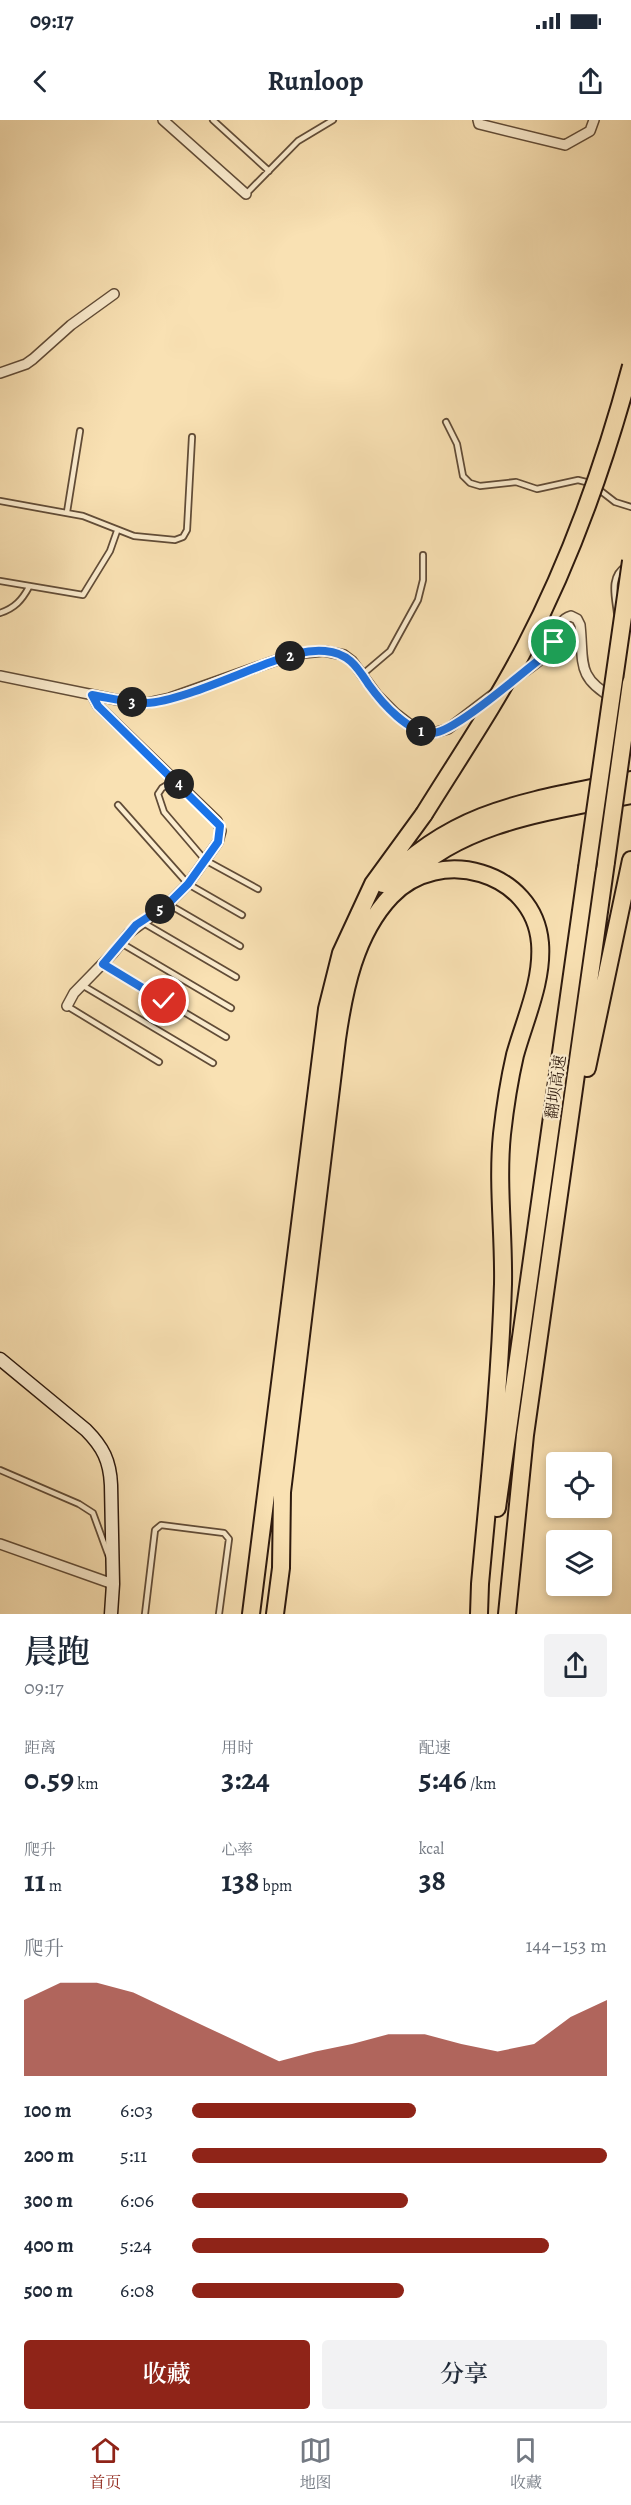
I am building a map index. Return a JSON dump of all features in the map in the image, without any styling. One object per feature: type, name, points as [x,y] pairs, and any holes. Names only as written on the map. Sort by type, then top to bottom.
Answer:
[{"type":"highway","points":[[251,1614],[327,1009],[341,953],[373,884],[424,814],[494,702],[553,592],[599,475],[631,366]]},
{"type":"highway","name":"翻坝高速","points":[[484,1614],[507,1433],[631,562]]},
{"type":"highway","name":"翻坝高速","points":[[507,1614],[525,1435],[631,683]]},
{"type":"highway","points":[[353,927],[367,904],[401,866],[422,849],[465,822],[514,805],[631,780]]},
{"type":"highway","points":[[275,1614],[281,1568],[282,1492],[341,1012],[354,961],[377,915],[410,874],[428,860],[469,836],[518,820],[631,795]]},
{"type":"highway","points":[[557,1206],[631,860]]},
{"type":"highway","points":[[391,896],[404,885],[433,872],[466,869],[482,873],[510,888],[522,899],[534,919],[540,942],[535,985],[509,1083],[502,1140],[501,1331],[479,1614]]},
{"type":"street","points":[[163,120],[246,194]]},
{"type":"street","points":[[478,120],[479,124],[565,145],[590,131],[594,120]]},
{"type":"street","points":[[0,373],[26,364],[114,294]]},
{"type":"street","points":[[0,676],[123,701],[159,701],[294,654],[314,650],[344,655],[352,661],[377,694],[405,722],[425,733],[441,732],[454,725],[544,656],[554,642],[561,622],[571,616],[577,619],[580,625],[586,676],[631,708]]},
{"type":"street","points":[[67,1006],[82,985],[141,922],[168,904],[188,884],[218,842],[220,826],[98,706],[92,695]]},
{"type":"street","points":[[0,1359],[86,1430],[98,1442],[106,1455],[110,1470],[113,1584],[111,1614]]},
{"type":"street","points":[[0,1544],[113,1584]]},
{"type":"lane","points":[[213,120],[269,171]]},
{"type":"lane","points":[[246,194],[298,141],[333,120]]},
{"type":"lane","points":[[446,422],[457,444],[464,476],[470,483],[480,486],[512,482],[542,489],[568,482],[588,482],[608,497],[631,507]]},
{"type":"lane","points":[[67,512],[80,431]]},
{"type":"lane","points":[[0,501],[83,516],[134,536],[175,540],[183,537],[187,530],[192,438]]},
{"type":"lane","points":[[0,581],[83,595],[110,551],[117,531]]},
{"type":"lane","points":[[363,674],[390,651],[418,600],[423,580],[423,555]]},
{"type":"lane","points":[[607,679],[617,614],[614,590],[616,576],[631,562]]},
{"type":"lane","points":[[0,613],[15,606],[24,598],[29,587]]},
{"type":"lane","points":[[175,780],[162,788],[158,794],[164,813],[205,860],[258,889]]},
{"type":"lane","points":[[118,804],[188,884],[242,915]]},
{"type":"lane","points":[[168,904],[240,946]]},
{"type":"lane","points":[[141,922],[236,977]]},
{"type":"lane","points":[[121,943],[231,1008]]},
{"type":"lane","points":[[103,964],[226,1037]]},
{"type":"lane","points":[[82,985],[213,1063]]},
{"type":"lane","points":[[67,1006],[159,1062]]},
{"type":"lane","points":[[0,1470],[79,1504],[93,1513],[98,1521],[104,1548],[112,1562]]},
{"type":"lane","points":[[145,1614],[155,1530],[160,1525],[224,1533],[229,1539],[219,1614]]},
{"type":"route","points":[[164,1001],[103,964],[136,925],[168,904],[188,884],[218,842],[220,826],[217,820],[98,706],[92,695],[123,701],[147,703],[159,701],[294,654],[314,650],[334,652],[352,661],[369,685],[405,722],[417,730],[433,733],[441,732],[454,725],[544,656],[554,642]]}]
